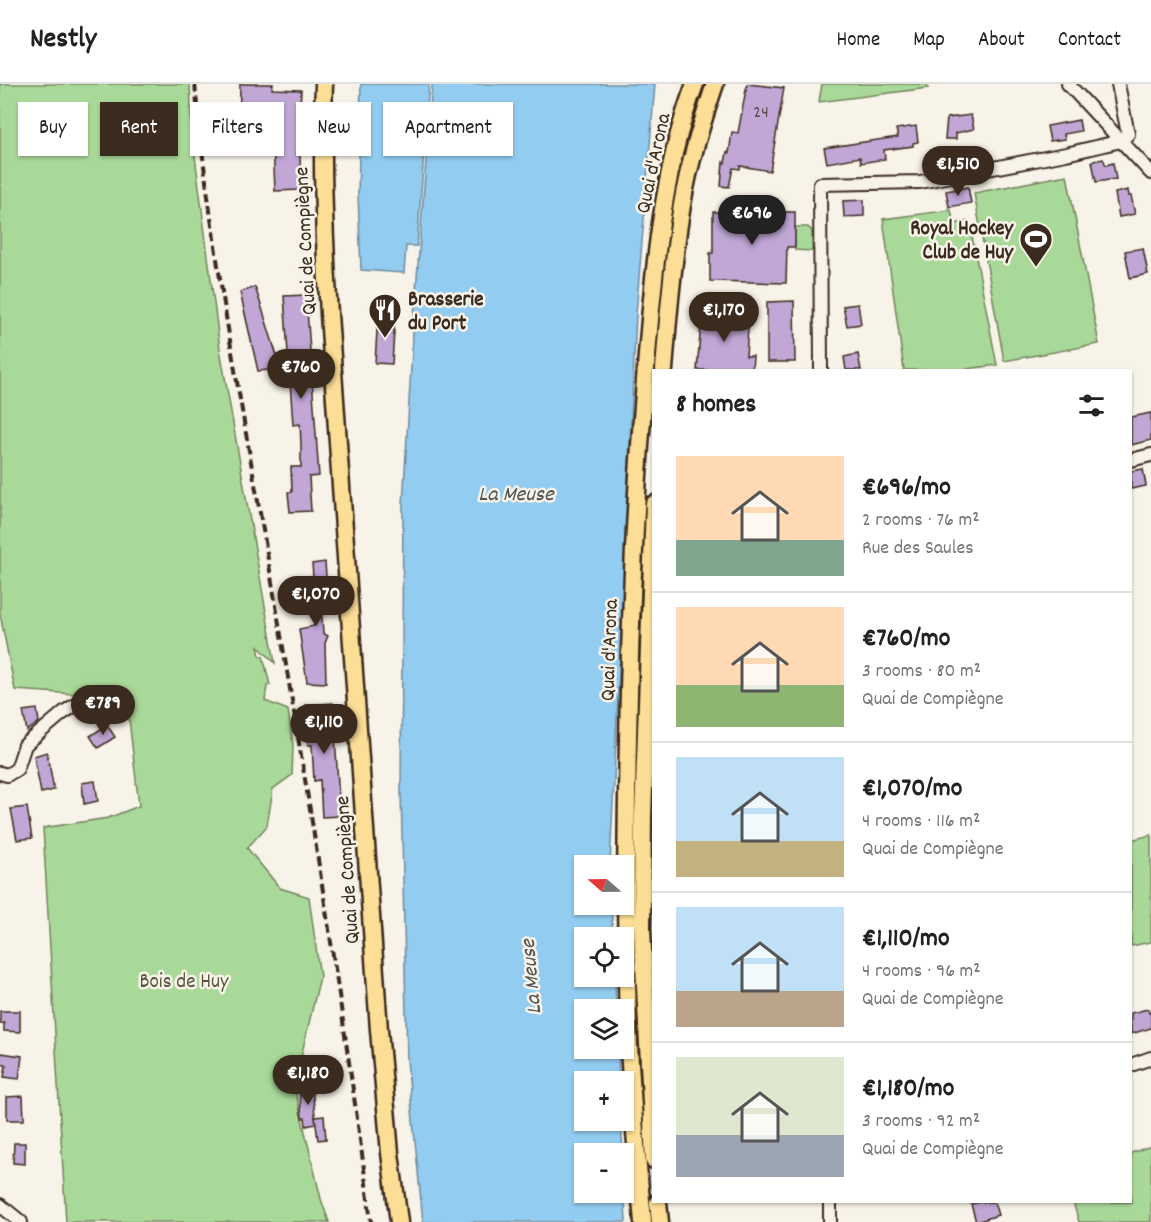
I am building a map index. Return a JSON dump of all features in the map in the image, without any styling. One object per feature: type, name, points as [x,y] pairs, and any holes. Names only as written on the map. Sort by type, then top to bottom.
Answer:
[{"type":"main road","name":"Quai de Compiègne","points":[[324,84],[323,223],[328,305],[380,1040],[399,1222]]},
{"type":"main road","name":"Quai d'Arona","points":[[652,1122],[642,929],[641,818],[647,534],[648,338],[670,171],[688,101],[695,84]]},
{"type":"main road","name":"Quai d'Arona","points":[[664,369],[666,331],[682,203],[698,137],[716,84]]},
{"type":"main road","name":"Quai d'Arona","points":[[647,534],[652,513]]},
{"type":"main road","name":"Quai d'Arona","points":[[641,818],[628,1024],[635,1141],[643,1222]]},
{"type":"main road","points":[[658,1203],[660,1222]]},
{"type":"street","points":[[1068,84],[1151,173]]},
{"type":"street","points":[[821,369],[820,184],[921,182],[1066,154],[1120,141],[1128,134],[1118,84]]},
{"type":"street","points":[[1132,460],[1151,455]]},
{"type":"street","points":[[0,773],[7,775],[17,769],[26,745],[63,712],[78,703],[86,703],[91,709]]},
{"type":"street","points":[[1132,1065],[1151,1058]]},
{"type":"street","points":[[830,1203],[830,1222]]},
{"type":"street","points":[[0,1205],[21,1222]]},
{"type":"green space","name":"Bois de Huy","points":[[0,84],[190,84],[190,156],[195,156],[220,349],[275,663],[258,646],[260,656],[263,656],[270,685],[267,686],[265,701],[288,710],[293,745],[292,775],[273,789],[267,826],[247,848],[280,888],[309,897],[320,977],[294,1086],[321,1199],[329,1222],[66,1222],[43,828],[108,818],[139,806],[127,702],[91,695],[15,690],[0,614]]},
{"type":"green space","points":[[822,84],[927,84],[928,88],[819,102]]},
{"type":"green space","name":"Royal Hockey Club de Huy","points":[[1067,175],[1099,344],[1004,361],[974,193]]},
{"type":"green space","points":[[951,210],[954,224],[969,221],[997,365],[967,369],[904,369],[883,219]]},
{"type":"green space","points":[[795,227],[808,227],[812,231],[812,251],[795,250]]},
{"type":"green space","points":[[1151,835],[1151,942],[1132,946],[1132,840]]},
{"type":"green space","points":[[1151,1146],[1151,1222],[1079,1222],[1073,1203],[1132,1203],[1132,1153]]},
{"type":"water","points":[[361,84],[429,84],[428,102],[383,102],[383,156],[424,156],[417,246],[406,246],[404,273],[361,270],[359,156],[371,156],[371,102],[361,102]]},
{"type":"water","name":"La Meuse","points":[[432,84],[655,84],[636,314],[610,855],[574,855],[574,915],[612,915],[612,927],[574,927],[574,987],[615,987],[616,999],[574,999],[574,1059],[618,1059],[619,1071],[574,1071],[574,1131],[622,1131],[622,1143],[574,1143],[574,1203],[625,1203],[626,1222],[423,1222],[407,1060],[401,791],[403,504],[426,156],[513,156],[513,102],[431,102]]},
{"type":"building","points":[[240,84],[273,84],[272,89],[301,90],[300,102],[296,102],[296,156],[300,156],[301,190],[275,191],[274,156],[284,156],[284,102],[240,102]]},
{"type":"building","points":[[747,84],[784,88],[770,171],[740,166],[740,169],[733,168],[729,187],[721,186],[723,162],[725,163],[727,152],[729,153],[732,132],[738,133]]},
{"type":"building","points":[[971,115],[974,129],[956,133],[956,139],[945,139],[947,118]]},
{"type":"building","points":[[1079,120],[1081,131],[1064,134],[1065,139],[1050,141],[1047,126]]},
{"type":"building","points":[[916,126],[918,142],[913,143],[913,146],[884,150],[885,159],[861,163],[860,157],[827,163],[824,148],[898,137],[896,129]]},
{"type":"building","points":[[1103,159],[1106,165],[1113,163],[1116,179],[1096,182],[1092,161]]},
{"type":"building","points":[[968,187],[971,203],[949,207],[946,191]]},
{"type":"building","points":[[1128,190],[1135,214],[1119,217],[1115,193]]},
{"type":"building","points":[[864,200],[864,216],[844,217],[843,201]]},
{"type":"building","points":[[713,212],[795,212],[795,247],[787,247],[786,283],[710,281]]},
{"type":"building","points":[[1143,248],[1148,274],[1130,278],[1125,251]]},
{"type":"building","points":[[255,287],[281,369],[258,371],[240,292]]},
{"type":"building","points":[[306,295],[319,476],[309,477],[311,511],[290,512],[288,492],[292,492],[291,467],[301,467],[301,444],[300,424],[293,425],[284,296]]},
{"type":"building","points":[[794,301],[795,362],[767,362],[767,302]]},
{"type":"building","points":[[858,304],[861,324],[847,326],[843,306]]},
{"type":"building","points":[[702,312],[749,315],[746,356],[753,356],[752,369],[697,369]]},
{"type":"building","name":"Brasserie du Port","points":[[378,314],[395,315],[392,364],[375,363]]},
{"type":"building","points":[[858,354],[861,369],[846,369],[844,357]]},
{"type":"building","points":[[1151,413],[1151,440],[1132,445],[1132,417]]},
{"type":"building","points":[[1143,469],[1146,486],[1132,489],[1132,471]]},
{"type":"building","points":[[325,562],[328,604],[321,605],[323,633],[328,636],[325,643],[326,683],[307,682],[299,629],[314,626],[306,577],[313,576],[312,564]]},
{"type":"building","points":[[333,703],[340,816],[322,817],[320,780],[314,781],[312,745],[308,745],[305,705]]},
{"type":"building","points":[[37,709],[39,722],[27,731],[23,711]]},
{"type":"building","points":[[107,725],[115,737],[98,748],[90,736]]},
{"type":"building","points":[[47,752],[54,790],[41,793],[34,756]]},
{"type":"building","points":[[95,781],[98,801],[84,804],[82,783]]},
{"type":"building","points":[[27,807],[32,838],[17,840],[11,809]]},
{"type":"building","points":[[1148,1009],[1149,1013],[1151,1012],[1151,1028],[1132,1034],[1132,1013]]},
{"type":"building","points":[[0,1011],[20,1011],[20,1032],[4,1031],[4,1023],[0,1023]]},
{"type":"building","points":[[1,1053],[22,1056],[19,1079],[4,1077],[6,1065],[0,1064]]},
{"type":"building","points":[[312,1088],[316,1124],[306,1126],[305,1118],[302,1118],[299,1089]]},
{"type":"building","points":[[23,1096],[24,1120],[7,1120],[7,1097]]},
{"type":"building","points":[[324,1116],[326,1139],[318,1140],[315,1117]]},
{"type":"building","points":[[14,1143],[25,1143],[25,1164],[13,1163]]},
{"type":"building","points":[[994,1203],[998,1215],[976,1222],[971,1204]]},
{"type":"railway","points":[[195,84],[217,261],[322,887],[371,1222]]},
{"type":"place","name":"Royal Hockey Club de Huy","points":[[1036,268]]},
{"type":"place","name":"Brasserie du Port","points":[[385,339]]}]
